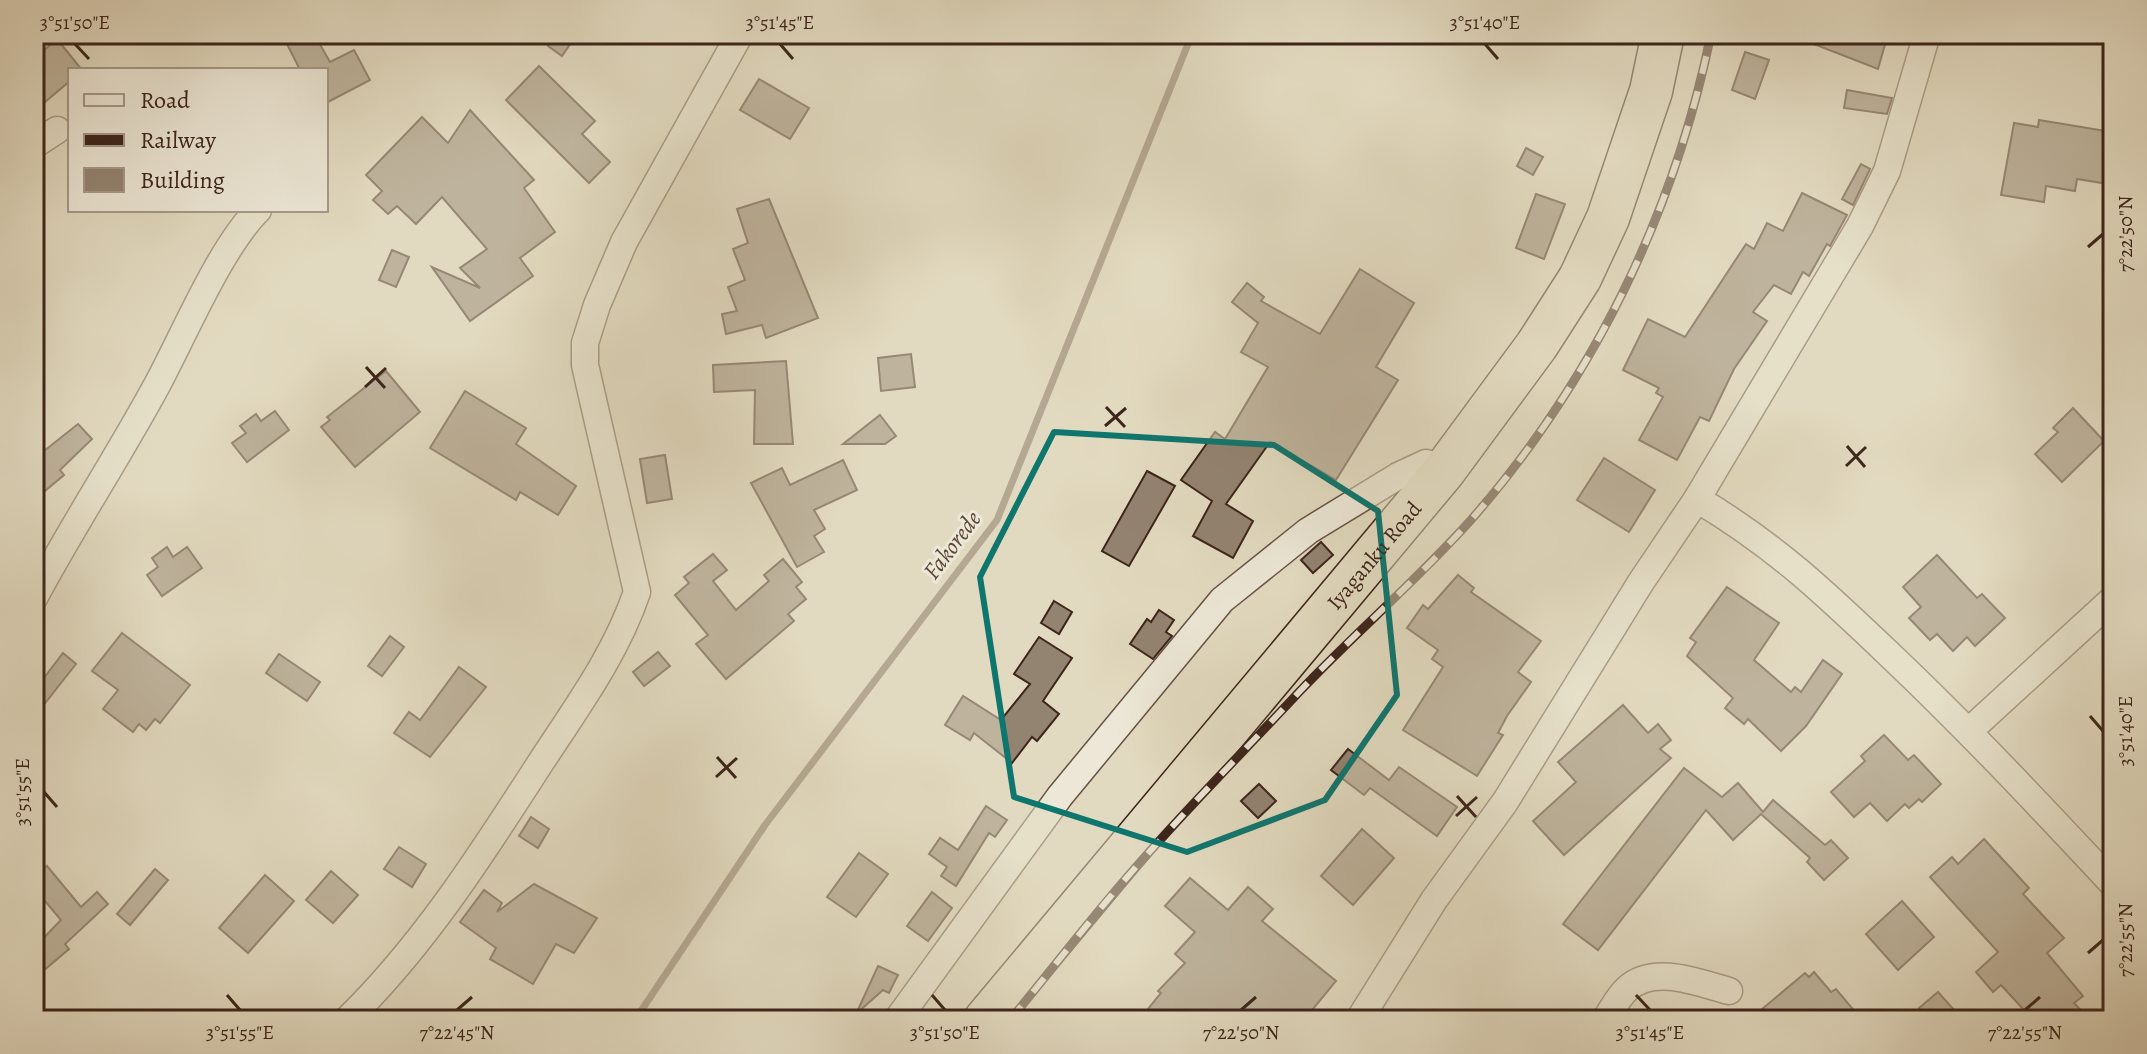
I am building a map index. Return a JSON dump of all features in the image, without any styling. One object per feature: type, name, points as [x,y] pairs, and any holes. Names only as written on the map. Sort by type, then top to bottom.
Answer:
[{"type":"highway","name":"Iyaganku Road","points":[[985,1020],[1444,471],[1506,390],[1580,278],[1608,218],[1651,91],[1663,34]]},
{"type":"street","points":[[347,1020],[379,989],[477,860],[601,669],[626,625],[637,592],[585,365],[585,343],[624,242],[740,34]]},
{"type":"street","points":[[1359,1020],[1426,911],[1505,802],[1641,582],[1697,499],[1875,200],[1913,92],[1927,34]]},
{"type":"street","points":[[34,145],[57,130]]},
{"type":"street","points":[[34,598],[76,520],[147,402],[227,253],[257,212]]},
{"type":"street","points":[[897,1020],[1060,796],[1222,600],[1308,531],[1398,476],[1426,463],[1444,471]]},
{"type":"street","points":[[1697,499],[1748,530],[1798,567],[1969,731],[2113,884]]},
{"type":"street","points":[[1969,731],[2113,599]]},
{"type":"street","points":[[1605,1020],[1627,989],[1642,979],[1661,976],[1729,991]]},
{"type":"highlighted area","points":[[1054,432],[1274,445],[1378,511],[1397,695],[1325,800],[1187,852],[1014,797],[980,577]]},
{"type":"building","points":[[282,34],[314,34],[330,62],[354,50],[370,80],[328,102],[328,68],[299,68]]},
{"type":"building","points":[[556,34],[577,34],[562,56],[548,46]]},
{"type":"building","points":[[1788,34],[1888,34],[1878,69]]},
{"type":"building","points":[[57,39],[80,68],[68,68],[68,83],[34,111],[34,59]]},
{"type":"building","points":[[1745,52],[1769,60],[1755,99],[1732,90]]},
{"type":"building","points":[[539,66],[595,121],[582,134],[610,162],[589,183],[506,100]]},
{"type":"building","points":[[759,79],[809,108],[790,139],[740,110]]},
{"type":"building","points":[[1847,90],[1892,98],[1887,114],[1844,108]]},
{"type":"building","points":[[470,110],[534,180],[524,188],[555,232],[520,258],[533,276],[470,321],[432,267],[480,288],[460,268],[487,249],[442,197],[416,224],[397,206],[388,214],[373,200],[382,191],[366,175],[422,117],[448,143]]},
{"type":"building","points":[[2039,120],[2112,132],[2107,154],[2113,158],[2108,184],[2077,179],[2075,191],[2046,186],[2044,202],[2001,195],[2014,123],[2038,127]]},
{"type":"building","points":[[1526,148],[1543,157],[1533,175],[1517,166]]},
{"type":"building","points":[[1861,164],[1870,169],[1853,205],[1842,199]]},
{"type":"building","points":[[1802,193],[1847,215],[1830,246],[1827,244],[1809,276],[1803,272],[1791,294],[1774,285],[1753,312],[1767,321],[1734,369],[1709,421],[1700,417],[1677,460],[1639,440],[1663,397],[1656,393],[1659,388],[1623,370],[1648,319],[1685,337],[1746,244],[1754,249],[1767,223],[1783,231]]},
{"type":"building","points":[[1536,194],[1565,204],[1544,259],[1516,248]]},
{"type":"building","points":[[769,199],[818,318],[766,338],[762,325],[726,334],[722,314],[737,311],[728,287],[745,280],[733,249],[748,243],[737,209]]},
{"type":"building","points":[[392,250],[409,257],[396,287],[379,280]]},
{"type":"building","points":[[1360,269],[1414,303],[1376,367],[1398,380],[1336,480],[1270,442],[1226,504],[1253,521],[1233,558],[1193,536],[1212,501],[1181,480],[1215,432],[1225,439],[1268,367],[1241,352],[1258,323],[1232,302],[1247,283],[1264,297],[1261,301],[1320,334]]},
{"type":"building","points":[[911,354],[915,387],[881,391],[878,358]]},
{"type":"building","points":[[786,361],[793,444],[754,444],[755,390],[714,392],[713,365]]},
{"type":"building","points":[[386,371],[420,412],[355,467],[321,427],[330,420],[327,417]]},
{"type":"building","points":[[465,391],[526,428],[516,444],[576,486],[558,515],[520,492],[516,500],[430,448]]},
{"type":"building","points":[[2073,408],[2104,441],[2062,482],[2035,454],[2058,432],[2053,428]]},
{"type":"building","points":[[275,411],[289,430],[247,462],[232,443],[246,433],[240,426],[256,414],[261,421]]},
{"type":"building","points":[[880,415],[896,436],[885,444],[843,444]]},
{"type":"building","points":[[78,424],[92,439],[60,470],[64,475],[34,500],[34,459]]},
{"type":"building","points":[[665,455],[672,499],[647,503],[640,459]]},
{"type":"building","points":[[1604,458],[1655,490],[1629,532],[1577,500]]},
{"type":"building","points":[[843,460],[857,490],[814,510],[825,529],[814,536],[824,552],[797,567],[751,483],[782,468],[790,485]]},
{"type":"building","points":[[1147,471],[1175,486],[1129,566],[1102,551]]},
{"type":"building","points":[[1321,542],[1333,555],[1313,573],[1301,560]]},
{"type":"building","points":[[167,547],[173,557],[187,547],[202,568],[162,596],[147,575],[158,567],[152,558]]},
{"type":"building","points":[[713,554],[727,570],[713,581],[736,610],[769,581],[764,575],[783,559],[802,582],[796,587],[806,599],[788,614],[794,621],[726,679],[696,644],[708,635],[675,595],[689,583],[684,577]]},
{"type":"building","points":[[1937,555],[1977,598],[1982,594],[2005,618],[1975,646],[1967,637],[1953,651],[1937,634],[1930,640],[1909,618],[1921,607],[1903,587]]},
{"type":"building","points":[[1458,575],[1474,588],[1471,592],[1541,641],[1518,672],[1531,682],[1507,716],[1498,733],[1503,735],[1477,776],[1403,730],[1443,667],[1432,659],[1438,650],[1407,628],[1423,605],[1428,609]]},
{"type":"building","points":[[1727,587],[1779,623],[1754,660],[1791,692],[1795,687],[1801,692],[1823,660],[1842,674],[1806,726],[1781,751],[1748,719],[1744,724],[1725,708],[1733,698],[1687,656],[1696,642],[1690,638]]},
{"type":"building","points":[[1054,601],[1072,612],[1059,634],[1041,623]]},
{"type":"building","points":[[1159,610],[1174,620],[1166,632],[1172,636],[1153,659],[1130,644],[1147,619],[1151,622]]},
{"type":"building","points":[[122,633],[190,685],[160,723],[155,719],[146,730],[139,724],[133,732],[103,709],[118,690],[92,671]]},
{"type":"building","points":[[390,636],[404,647],[382,676],[368,666]]},
{"type":"building","points":[[1039,637],[1072,658],[1043,701],[1059,714],[1037,741],[1032,737],[1012,763],[974,733],[970,740],[945,725],[963,696],[1001,720],[1030,684],[1014,674]]},
{"type":"building","points":[[658,652],[670,666],[644,686],[633,672]]},
{"type":"building","points":[[63,653],[76,664],[42,707],[34,700],[34,691]]},
{"type":"building","points":[[279,654],[320,682],[307,701],[266,673]]},
{"type":"building","points":[[459,667],[486,687],[430,757],[394,733],[409,712],[420,720]]},
{"type":"building","points":[[1623,705],[1648,733],[1658,724],[1671,740],[1660,749],[1671,758],[1564,855],[1533,821],[1576,782],[1558,762]]},
{"type":"building","points":[[1884,735],[1908,760],[1914,755],[1941,784],[1922,802],[1919,799],[1909,808],[1905,804],[1887,821],[1870,803],[1854,817],[1831,792],[1865,761],[1861,756]]},
{"type":"building","points":[[1348,749],[1389,780],[1399,767],[1457,807],[1437,836],[1370,788],[1364,795],[1331,770]]},
{"type":"building","points":[[1684,768],[1722,797],[1738,783],[1763,812],[1773,800],[1825,845],[1831,840],[1848,858],[1824,880],[1807,862],[1810,858],[1761,814],[1733,840],[1706,810],[1598,950],[1563,924]]},
{"type":"building","points":[[1259,784],[1276,801],[1258,818],[1241,801]]},
{"type":"building","points":[[986,806],[1007,820],[995,837],[989,833],[956,886],[941,876],[947,867],[929,854],[940,838],[958,850]]},
{"type":"building","points":[[531,817],[549,829],[538,848],[519,836]]},
{"type":"building","points":[[1362,829],[1394,858],[1353,905],[1321,876]]},
{"type":"building","points":[[1984,839],[2029,888],[2023,894],[2064,938],[2047,953],[2083,996],[2074,1003],[2090,1020],[2033,1020],[2001,985],[1993,992],[1976,972],[1998,952],[1930,877],[1952,857],[1958,864]]},
{"type":"building","points":[[399,847],[426,864],[412,887],[384,869]]},
{"type":"building","points":[[859,853],[888,874],[856,917],[827,897]]},
{"type":"building","points":[[47,866],[81,907],[97,892],[108,904],[65,944],[69,949],[43,971],[34,961],[34,948],[61,920],[34,888],[34,876]]},
{"type":"building","points":[[155,869],[168,880],[130,925],[117,914]]},
{"type":"building","points":[[331,871],[358,895],[333,923],[306,900]]},
{"type":"building","points":[[265,875],[294,901],[248,953],[219,928]]},
{"type":"building","points":[[1190,878],[1228,910],[1248,887],[1273,909],[1262,921],[1336,981],[1304,1020],[1139,1020],[1161,993],[1158,991],[1185,963],[1175,954],[1195,932],[1165,906]]},
{"type":"building","points":[[534,884],[597,918],[574,953],[556,944],[533,984],[490,959],[496,948],[460,922],[484,890],[502,903],[497,912]]},
{"type":"building","points":[[932,892],[952,908],[928,941],[907,926]]},
{"type":"building","points":[[1902,901],[1934,937],[1898,970],[1866,934]]},
{"type":"building","points":[[878,966],[898,975],[889,993],[883,990],[856,1014]]},
{"type":"building","points":[[1814,972],[1831,992],[1836,989],[1862,1020],[1749,1020],[1805,973],[1809,977]]},
{"type":"building","points":[[1938,992],[1963,1020],[1929,1020],[1919,1008]]},
{"type":"waterway","name":"Fakorede","points":[[635,1020],[765,825],[997,520],[1192,34]]},
{"type":"railway","points":[[1010,1020],[1182,816],[1321,669],[1470,521],[1514,468],[1554,412],[1590,354],[1651,231],[1675,167],[1711,34]]}]
